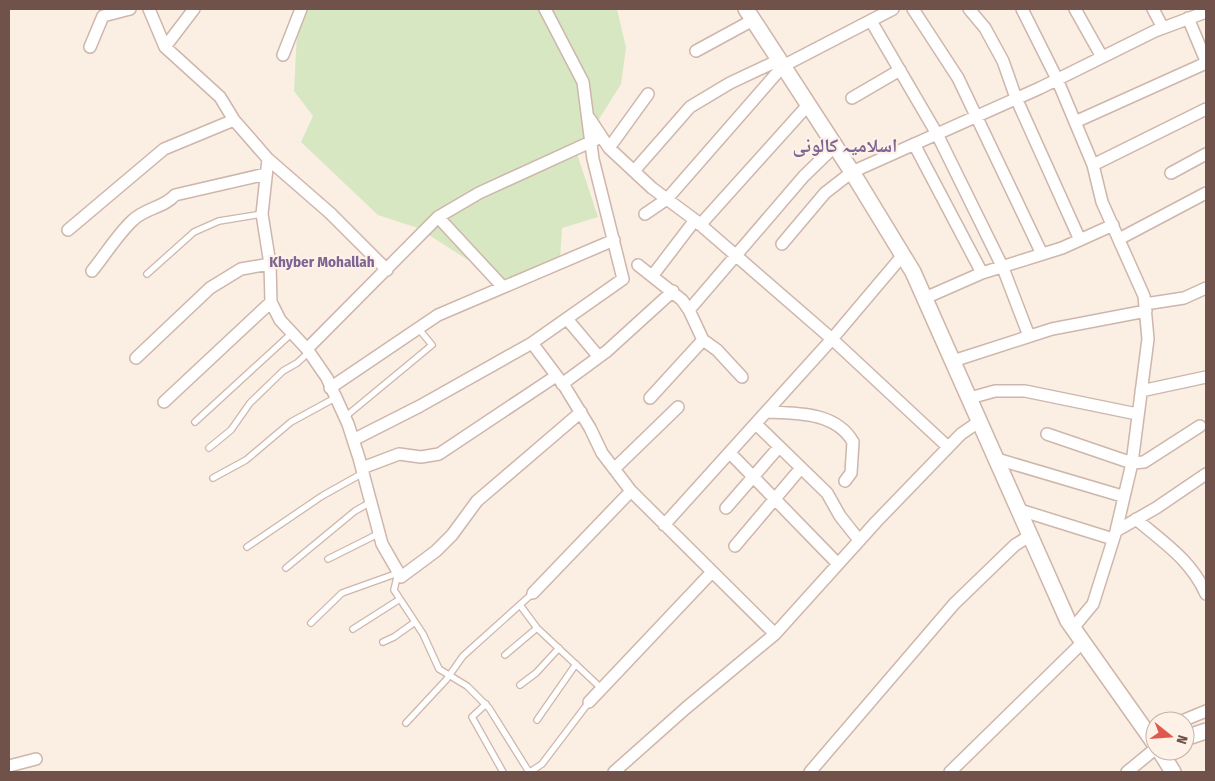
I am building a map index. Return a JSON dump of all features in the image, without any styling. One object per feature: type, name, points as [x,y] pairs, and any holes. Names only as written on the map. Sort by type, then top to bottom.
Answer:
[{"type":"street","points":[[90,47],[102,16],[130,9]]},
{"type":"street","points":[[149,9],[165,48],[220,97],[234,120],[268,159],[330,213],[387,270]]},
{"type":"street","points":[[165,48],[194,9]]},
{"type":"street","points":[[283,55],[301,9]]},
{"type":"street","points":[[353,440],[420,406],[532,343],[623,279],[593,159],[596,139],[588,118],[583,82],[545,9]]},
{"type":"street","points":[[634,172],[690,107],[721,88],[781,63],[893,9]]},
{"type":"street","points":[[913,9],[958,78],[978,115],[1004,177],[1042,254]]},
{"type":"street","points":[[969,9],[984,28],[1003,61],[1016,98],[1080,240]]},
{"type":"street","points":[[1022,9],[1057,79],[1093,165],[1102,202],[1144,296],[1146,308],[1148,339],[1132,463],[1122,496],[1114,535],[1093,604],[1073,628]]},
{"type":"street","points":[[1075,9],[1102,57]]},
{"type":"street","points":[[1153,9],[1163,28]]},
{"type":"street","points":[[782,244],[825,193],[852,172],[1016,98],[1163,28],[1206,11]]},
{"type":"street","points":[[696,51],[750,14],[903,254],[925,298],[1073,628],[1145,730]]},
{"type":"street","points":[[1075,122],[1206,62],[1188,18]]},
{"type":"street","points":[[870,20],[937,134],[1003,268],[1029,336]]},
{"type":"street","points":[[646,214],[667,199],[781,63]]},
{"type":"street","points":[[852,98],[900,70]]},
{"type":"street","points":[[609,148],[648,94]]},
{"type":"street","points":[[653,275],[698,223],[808,105]]},
{"type":"street","points":[[1093,165],[1206,109]]},
{"type":"street","points":[[68,230],[164,149],[234,120]]},
{"type":"street","points":[[596,139],[698,223],[832,339],[948,447]]},
{"type":"street","points":[[308,350],[438,218],[479,193],[596,139]]},
{"type":"street","points":[[914,144],[982,274]]},
{"type":"street","points":[[690,310],[804,176],[835,146]]},
{"type":"street","points":[[1170,172],[1206,154]]},
{"type":"street","points":[[268,159],[262,214],[270,264],[271,302],[280,320],[308,350],[327,378],[353,440],[382,544],[401,577],[436,551],[452,536],[477,501],[581,412]]},
{"type":"street","points":[[92,270],[132,221],[146,210],[171,201],[176,195],[266,174]]},
{"type":"street","points":[[1119,239],[1206,193]]},
{"type":"street","points":[[438,218],[502,286]]},
{"type":"street","points":[[925,298],[982,274],[1080,240],[1113,225]]},
{"type":"street","points":[[332,393],[438,315],[502,286],[614,240]]},
{"type":"street","points":[[664,525],[832,339],[903,254]]},
{"type":"street","points":[[136,358],[210,288],[241,269],[270,264]]},
{"type":"street","points":[[638,265],[673,291],[690,310],[703,340],[717,350],[742,377]]},
{"type":"street","points":[[953,361],[1052,329],[1184,298],[1206,288]]},
{"type":"street","points":[[362,471],[399,454],[420,457],[439,454],[599,357],[673,291]]},
{"type":"street","points":[[164,402],[271,302]]},
{"type":"street","points":[[567,319],[599,357]]},
{"type":"street","points":[[650,398],[703,340]]},
{"type":"street","points":[[532,343],[581,412],[602,453],[631,491],[775,634]]},
{"type":"street","points":[[1141,391],[1206,378]]},
{"type":"street","points":[[970,398],[995,392],[1025,392],[1137,414]]},
{"type":"street","points":[[614,469],[678,407]]},
{"type":"street","points":[[767,412],[814,415],[842,429],[853,442],[851,473],[845,481]]},
{"type":"street","points":[[614,772],[686,708],[775,634],[859,540],[948,447],[961,434],[980,421]]},
{"type":"street","points":[[756,424],[828,493],[840,516],[859,540]]},
{"type":"street","points":[[1047,434],[1132,463],[1144,462],[1200,426]]},
{"type":"street","points":[[726,508],[752,476],[780,447]]},
{"type":"street","points":[[730,453],[838,564]]},
{"type":"street","points":[[997,459],[1122,496]]},
{"type":"street","points":[[735,546],[801,468]]},
{"type":"street","points":[[1114,535],[1206,474]]},
{"type":"street","points":[[534,593],[631,491]]},
{"type":"street","points":[[1020,510],[1114,535]]},
{"type":"street","points":[[1136,519],[1188,563],[1196,572],[1206,594]]},
{"type":"street","points":[[810,772],[954,604],[1014,545],[1031,535]]},
{"type":"street","points":[[589,702],[712,572]]},
{"type":"street","points":[[950,772],[1082,642]]},
{"type":"street","points":[[1127,772],[1145,754]]},
{"type":"street","points":[[9,766],[36,759]]},
{"type":"street","points":[[1165,761],[1172,772]]},
{"type":"lane","points":[[147,274],[194,232],[219,222],[262,214]]},
{"type":"lane","points":[[344,418],[432,345],[418,328]]},
{"type":"lane","points":[[195,422],[292,333]]},
{"type":"lane","points":[[209,448],[231,430],[250,403],[282,371],[297,363],[308,350]]},
{"type":"lane","points":[[213,478],[246,460],[291,422],[332,393]]},
{"type":"lane","points":[[247,547],[362,471]]},
{"type":"lane","points":[[286,568],[355,511],[371,502]]},
{"type":"lane","points":[[328,559],[380,533]]},
{"type":"lane","points":[[398,574],[394,590],[436,658],[440,669],[467,686],[486,704],[530,772],[542,764],[589,702]]},
{"type":"lane","points":[[311,623],[342,594],[398,574]]},
{"type":"lane","points":[[406,722],[450,675],[463,656],[534,593]]},
{"type":"lane","points":[[353,629],[400,599]]},
{"type":"lane","points":[[520,606],[537,628],[602,689]]},
{"type":"lane","points":[[383,642],[394,637],[415,622]]},
{"type":"lane","points":[[505,655],[537,628]]},
{"type":"lane","points":[[520,685],[536,673],[559,648]]},
{"type":"lane","points":[[537,720],[576,664]]},
{"type":"lane","points":[[486,704],[472,717],[503,772]]},
{"type":"green space","points":[[306,9],[617,9],[626,48],[621,84],[577,154],[598,217],[562,228],[560,260],[501,281],[418,228],[378,215],[301,142],[313,116],[294,91],[297,34]]},
{"type":"district","name":"اسلامیہ کالونی","points":[[845,145]]},
{"type":"district","name":"Khyber Mohallah","points":[[322,262]]}]
